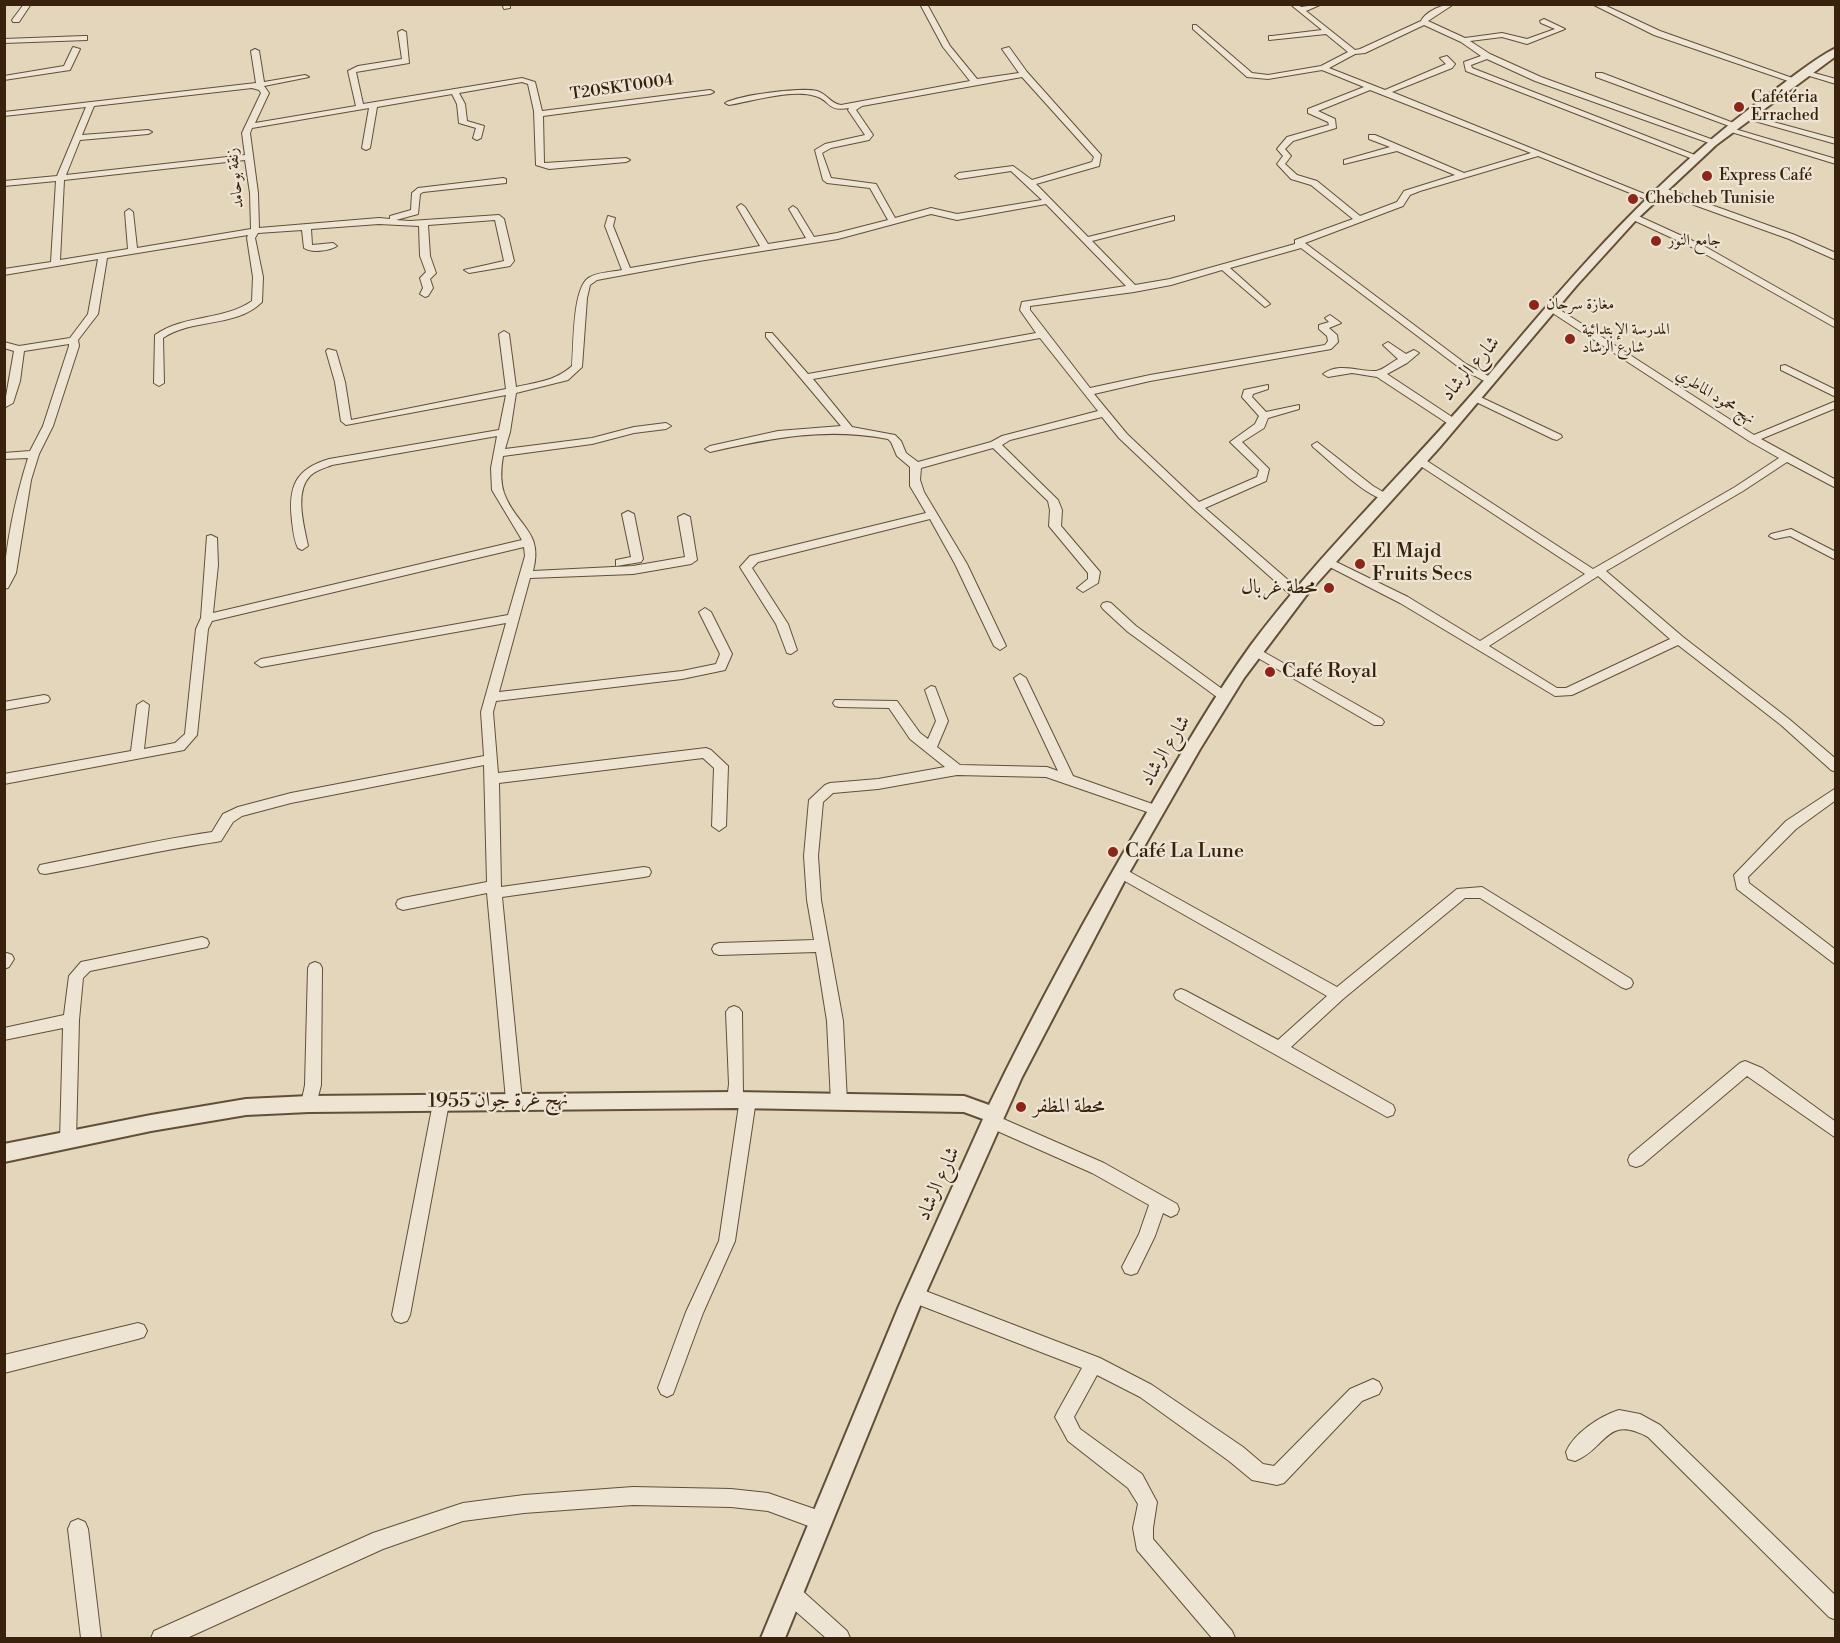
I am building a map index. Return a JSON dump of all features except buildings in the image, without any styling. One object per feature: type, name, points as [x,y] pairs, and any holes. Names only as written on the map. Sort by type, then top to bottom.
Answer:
[{"type":"street","points":[[16,21],[28,4]]},
{"type":"street","points":[[923,4],[947,47],[975,82]]},
{"type":"street","points":[[1296,7],[1319,4]]},
{"type":"street","points":[[1196,27],[1250,75],[1268,78],[1323,68],[1353,52],[1362,51],[1424,22],[1425,18],[1451,4]]},
{"type":"street","points":[[1599,6],[1614,4]]},
{"type":"street","points":[[1599,6],[1657,33],[1794,80]]},
{"type":"street","points":[[1296,7],[1353,52]]},
{"type":"street","points":[[1516,48],[1561,29],[1544,21]]},
{"type":"street","points":[[1424,22],[1464,40],[1487,56],[1539,79],[1715,142]]},
{"type":"street","points":[[360,108],[352,71],[358,68],[406,61],[402,32]]},
{"type":"street","points":[[1272,38],[1327,32]]},
{"type":"street","points":[[1464,40],[1499,33],[1508,34],[1527,42]]},
{"type":"street","points":[[4,41],[84,38]]},
{"type":"street","points":[[4,78],[67,68],[76,49]]},
{"type":"street","points":[[1006,49],[1024,74],[1098,158],[1096,164],[1030,183]]},
{"type":"street","points":[[255,51],[259,81],[262,86]]},
{"type":"street","name":"شارع الرشاد","points":[[773,1638],[915,1295],[993,1118],[1063,977],[1156,810],[1225,697],[1256,651],[1326,562],[1454,423],[1551,308],[1634,217],[1696,157],[1794,80],[1836,51]]},
{"type":"street","points":[[1487,56],[1467,64],[1469,69],[1696,157]]},
{"type":"street","points":[[1386,92],[1448,61],[1462,60]]},
{"type":"street","points":[[1323,68],[1653,200]]},
{"type":"street","points":[[1806,72],[1836,82]]},
{"type":"street","points":[[729,103],[751,104],[805,93],[822,95],[832,105],[838,107],[1024,74]]},
{"type":"street","points":[[1599,75],[1733,127],[1836,162]]},
{"type":"street","points":[[4,114],[262,86],[271,82],[306,77]]},
{"type":"street","points":[[249,126],[527,80],[531,82],[536,96],[538,114],[536,145],[540,165],[549,167],[626,160]]},
{"type":"street","name":"زنقة بوحامد","points":[[159,383],[158,337],[164,332],[197,319],[246,311],[257,302],[258,277],[251,238],[255,231],[254,193],[246,134],[265,93],[262,86]]},
{"type":"street","points":[[1359,219],[1314,183],[1294,177],[1281,164],[1287,156],[1281,149],[1290,139],[1332,126],[1332,121],[1311,111],[1370,87]]},
{"type":"street","points":[[454,91],[461,104],[463,123],[480,126],[477,138]]},
{"type":"street","name":"T20SKT0004","points":[[538,114],[710,92]]},
{"type":"street","points":[[55,264],[60,178],[91,104]]},
{"type":"street","points":[[859,104],[852,110],[869,135],[861,141],[821,148],[818,152],[819,157],[827,180],[850,185],[862,183],[873,186],[892,220]]},
{"type":"street","points":[[366,148],[373,105]]},
{"type":"street","points":[[1747,117],[1836,142]]},
{"type":"street","points":[[77,138],[148,132]]},
{"type":"street","points":[[1372,137],[1464,176]]},
{"type":"street","points":[[1347,162],[1397,148]]},
{"type":"street","points":[[1490,381],[1463,366],[1298,242],[1336,230],[1400,204],[1407,193],[1537,154]]},
{"type":"street","points":[[4,184],[249,157]]},
{"type":"street","points":[[959,176],[1013,168],[1049,201],[1134,289]]},
{"type":"street","points":[[379,221],[415,212],[416,194],[421,190],[503,181]]},
{"type":"street","points":[[1661,190],[1792,237],[1836,257]]},
{"type":"street","points":[[331,351],[340,382],[346,421],[350,423],[512,391],[564,378],[577,367],[582,298],[586,284],[594,278],[765,246],[838,236],[930,211],[957,217],[1049,201]]},
{"type":"street","points":[[741,207],[765,246]]},
{"type":"street","points":[[793,209],[811,240]]},
{"type":"street","points":[[129,212],[133,251]]},
{"type":"street","points":[[4,272],[255,231],[379,221],[423,223],[496,217],[500,219],[509,261],[507,264],[469,270]]},
{"type":"street","points":[[1634,217],[1701,248],[1836,325]]},
{"type":"street","points":[[610,218],[609,226],[627,271]]},
{"type":"street","points":[[1086,240],[1171,218]]},
{"type":"street","points":[[423,223],[425,256],[431,273],[425,278],[428,288],[425,294]]},
{"type":"street","points":[[306,227],[308,248],[333,246]]},
{"type":"street","points":[[1298,595],[1198,507],[1123,436],[1042,335],[1025,310],[1025,304],[1170,282],[1302,245]]},
{"type":"street","points":[[4,336],[4,345],[20,349],[73,340],[93,314],[103,256]]},
{"type":"street","points":[[1225,268],[1264,304]]},
{"type":"street","name":"نهج محمود الماطري","points":[[1551,308],[1753,439],[1836,485]]},
{"type":"street","points":[[1088,392],[1150,378],[1328,347],[1333,342],[1332,335],[1322,327],[1336,322],[1330,318]]},
{"type":"street","points":[[504,334],[512,391],[499,453],[496,481],[501,500],[524,528],[530,542],[531,556],[487,712],[492,779],[494,889],[514,1100]]},
{"type":"street","points":[[770,335],[849,430]]},
{"type":"street","points":[[806,377],[1042,335]]},
{"type":"street","points":[[4,585],[10,573],[26,480],[34,454],[48,426],[74,346],[73,340]]},
{"type":"street","points":[[1388,345],[1402,356],[1404,361]]},
{"type":"street","points":[[4,405],[8,403],[15,381],[20,349]]},
{"type":"street","points":[[1380,374],[1414,353]]},
{"type":"street","points":[[1785,368],[1836,394]]},
{"type":"street","points":[[1328,374],[1346,370],[1380,374],[1454,423]]},
{"type":"street","points":[[1264,387],[1248,392],[1247,397],[1264,416]]},
{"type":"street","points":[[1476,398],[1557,437]]},
{"type":"street","points":[[1753,439],[1836,404]]},
{"type":"street","points":[[1264,416],[1295,407]]},
{"type":"street","points":[[916,466],[995,444],[1006,438],[1104,413]]},
{"type":"street","points":[[1198,507],[1262,479],[1264,470],[1235,442],[1260,426],[1264,416]]},
{"type":"street","points":[[499,453],[592,441],[634,429],[666,426]]},
{"type":"street","points":[[710,449],[798,430],[831,428],[891,437],[896,441],[901,454],[916,466]]},
{"type":"street","points":[[302,546],[297,510],[299,487],[308,473],[316,468],[328,462],[505,432]]},
{"type":"street","points":[[995,444],[1053,500],[1056,510],[1055,526],[1094,572],[1094,580],[1083,588]]},
{"type":"street","points":[[1317,445],[1369,488],[1386,498]]},
{"type":"street","points":[[4,456],[34,454]]},
{"type":"street","points":[[1480,646],[1595,572],[1738,489],[1786,458]]},
{"type":"street","points":[[1420,461],[1595,572],[1678,640],[1785,722],[1836,767]]},
{"type":"street","points":[[916,466],[913,480],[915,487],[961,564],[1000,645]]},
{"type":"street","points":[[527,572],[629,563],[637,559],[628,514]]},
{"type":"street","points":[[791,650],[782,624],[746,567],[754,559],[933,515]]},
{"type":"street","points":[[527,572],[633,570],[691,560],[684,518]]},
{"type":"street","points":[[1775,536],[1791,532],[1836,556]]},
{"type":"street","points":[[4,780],[179,747],[191,735],[202,628],[207,618],[212,565],[210,538]]},
{"type":"street","points":[[207,618],[530,542]]},
{"type":"street","points":[[1326,562],[1404,600],[1555,692],[1568,692],[1678,640]]},
{"type":"street","points":[[1107,606],[1132,629],[1225,697]]},
{"type":"street","points":[[492,697],[682,675],[721,668],[726,654],[705,612]]},
{"type":"street","points":[[261,663],[513,618]]},
{"type":"street","points":[[1256,651],[1378,722]]},
{"type":"street","points":[[1020,678],[1067,777]]},
{"type":"street","points":[[931,690],[942,721],[931,747]]},
{"type":"street","points":[[4,706],[44,699]]},
{"type":"street","points":[[839,702],[894,704],[915,736],[957,770]]},
{"type":"street","points":[[137,755],[143,705]]},
{"type":"street","points":[[492,779],[706,753],[721,766],[719,826]]},
{"type":"street","points":[[45,869],[141,851],[164,844],[216,837],[228,818],[238,812],[291,798],[490,759]]},
{"type":"street","points":[[839,1102],[836,1021],[814,900],[811,856],[816,800],[830,788],[878,784],[957,770],[1028,770],[1067,777],[1156,810]]},
{"type":"street","points":[[1836,793],[1791,825],[1741,875],[1742,885],[1836,959]]},
{"type":"street","points":[[403,904],[494,889],[645,872]]},
{"type":"street","points":[[1121,872],[1338,995]]},
{"type":"street","points":[[1279,1048],[1338,995],[1462,893],[1482,892],[1626,983]]},
{"type":"street","points":[[68,1140],[71,1020],[76,976],[86,966],[202,943]]},
{"type":"street","points":[[719,949],[822,946]]},
{"type":"street","points":[[309,1104],[313,1085],[315,968]]},
{"type":"street","points":[[1181,995],[1387,1110]]},
{"type":"street","points":[[667,1388],[695,1312],[727,1241],[742,1100],[737,1084],[734,1012]]},
{"type":"street","points":[[4,1034],[71,1020]]},
{"type":"street","points":[[1636,1160],[1745,1068],[1757,1073],[1836,1131]]},
{"type":"street","name":"نهج غرة جوان 1955","points":[[4,1153],[151,1123],[246,1107],[309,1104],[514,1100],[742,1100],[964,1104],[993,1118]]},
{"type":"street","points":[[401,1315],[441,1103]]},
{"type":"street","points":[[993,1118],[1098,1168],[1165,1206],[1131,1267]]},
{"type":"street","points":[[915,1295],[1094,1364],[1146,1391],[1236,1454],[1259,1473],[1277,1476],[1356,1395],[1373,1388]]},
{"type":"street","points":[[4,1364],[138,1331]]},
{"type":"street","points":[[1094,1364],[1064,1417],[1074,1435],[1135,1481],[1148,1502],[1143,1528],[1144,1543],[1225,1638]]},
{"type":"street","points":[[1575,1452],[1611,1420],[1624,1417],[1644,1424],[1836,1610]]},
{"type":"street","points":[[160,1638],[183,1634],[380,1540],[463,1512],[524,1504],[633,1496],[731,1498],[768,1502],[822,1521]]},
{"type":"street","points":[[78,1529],[91,1638]]},
{"type":"street","points":[[791,1594],[840,1638]]},
{"type":"place","name":"Cafétéria Errached","points":[[1739,107]]},
{"type":"place","name":"Express Café","points":[[1707,176]]},
{"type":"place","name":"Chebcheb Tunisie","points":[[1633,199]]},
{"type":"place","name":"جامع النور","points":[[1656,241]]},
{"type":"place","name":"مغازة سرحان","points":[[1534,305]]},
{"type":"place","name":"المدرسة الإبتدائية شارع الرشاد","points":[[1570,339]]},
{"type":"place","name":"El Majd Fruits Secs","points":[[1360,564]]},
{"type":"place","name":"محطة غربال","points":[[1329,588]]},
{"type":"place","name":"Café Royal","points":[[1270,672]]},
{"type":"place","name":"Café La Lune","points":[[1113,852]]},
{"type":"place","name":"محطة المظفر","points":[[1021,1107]]}]
